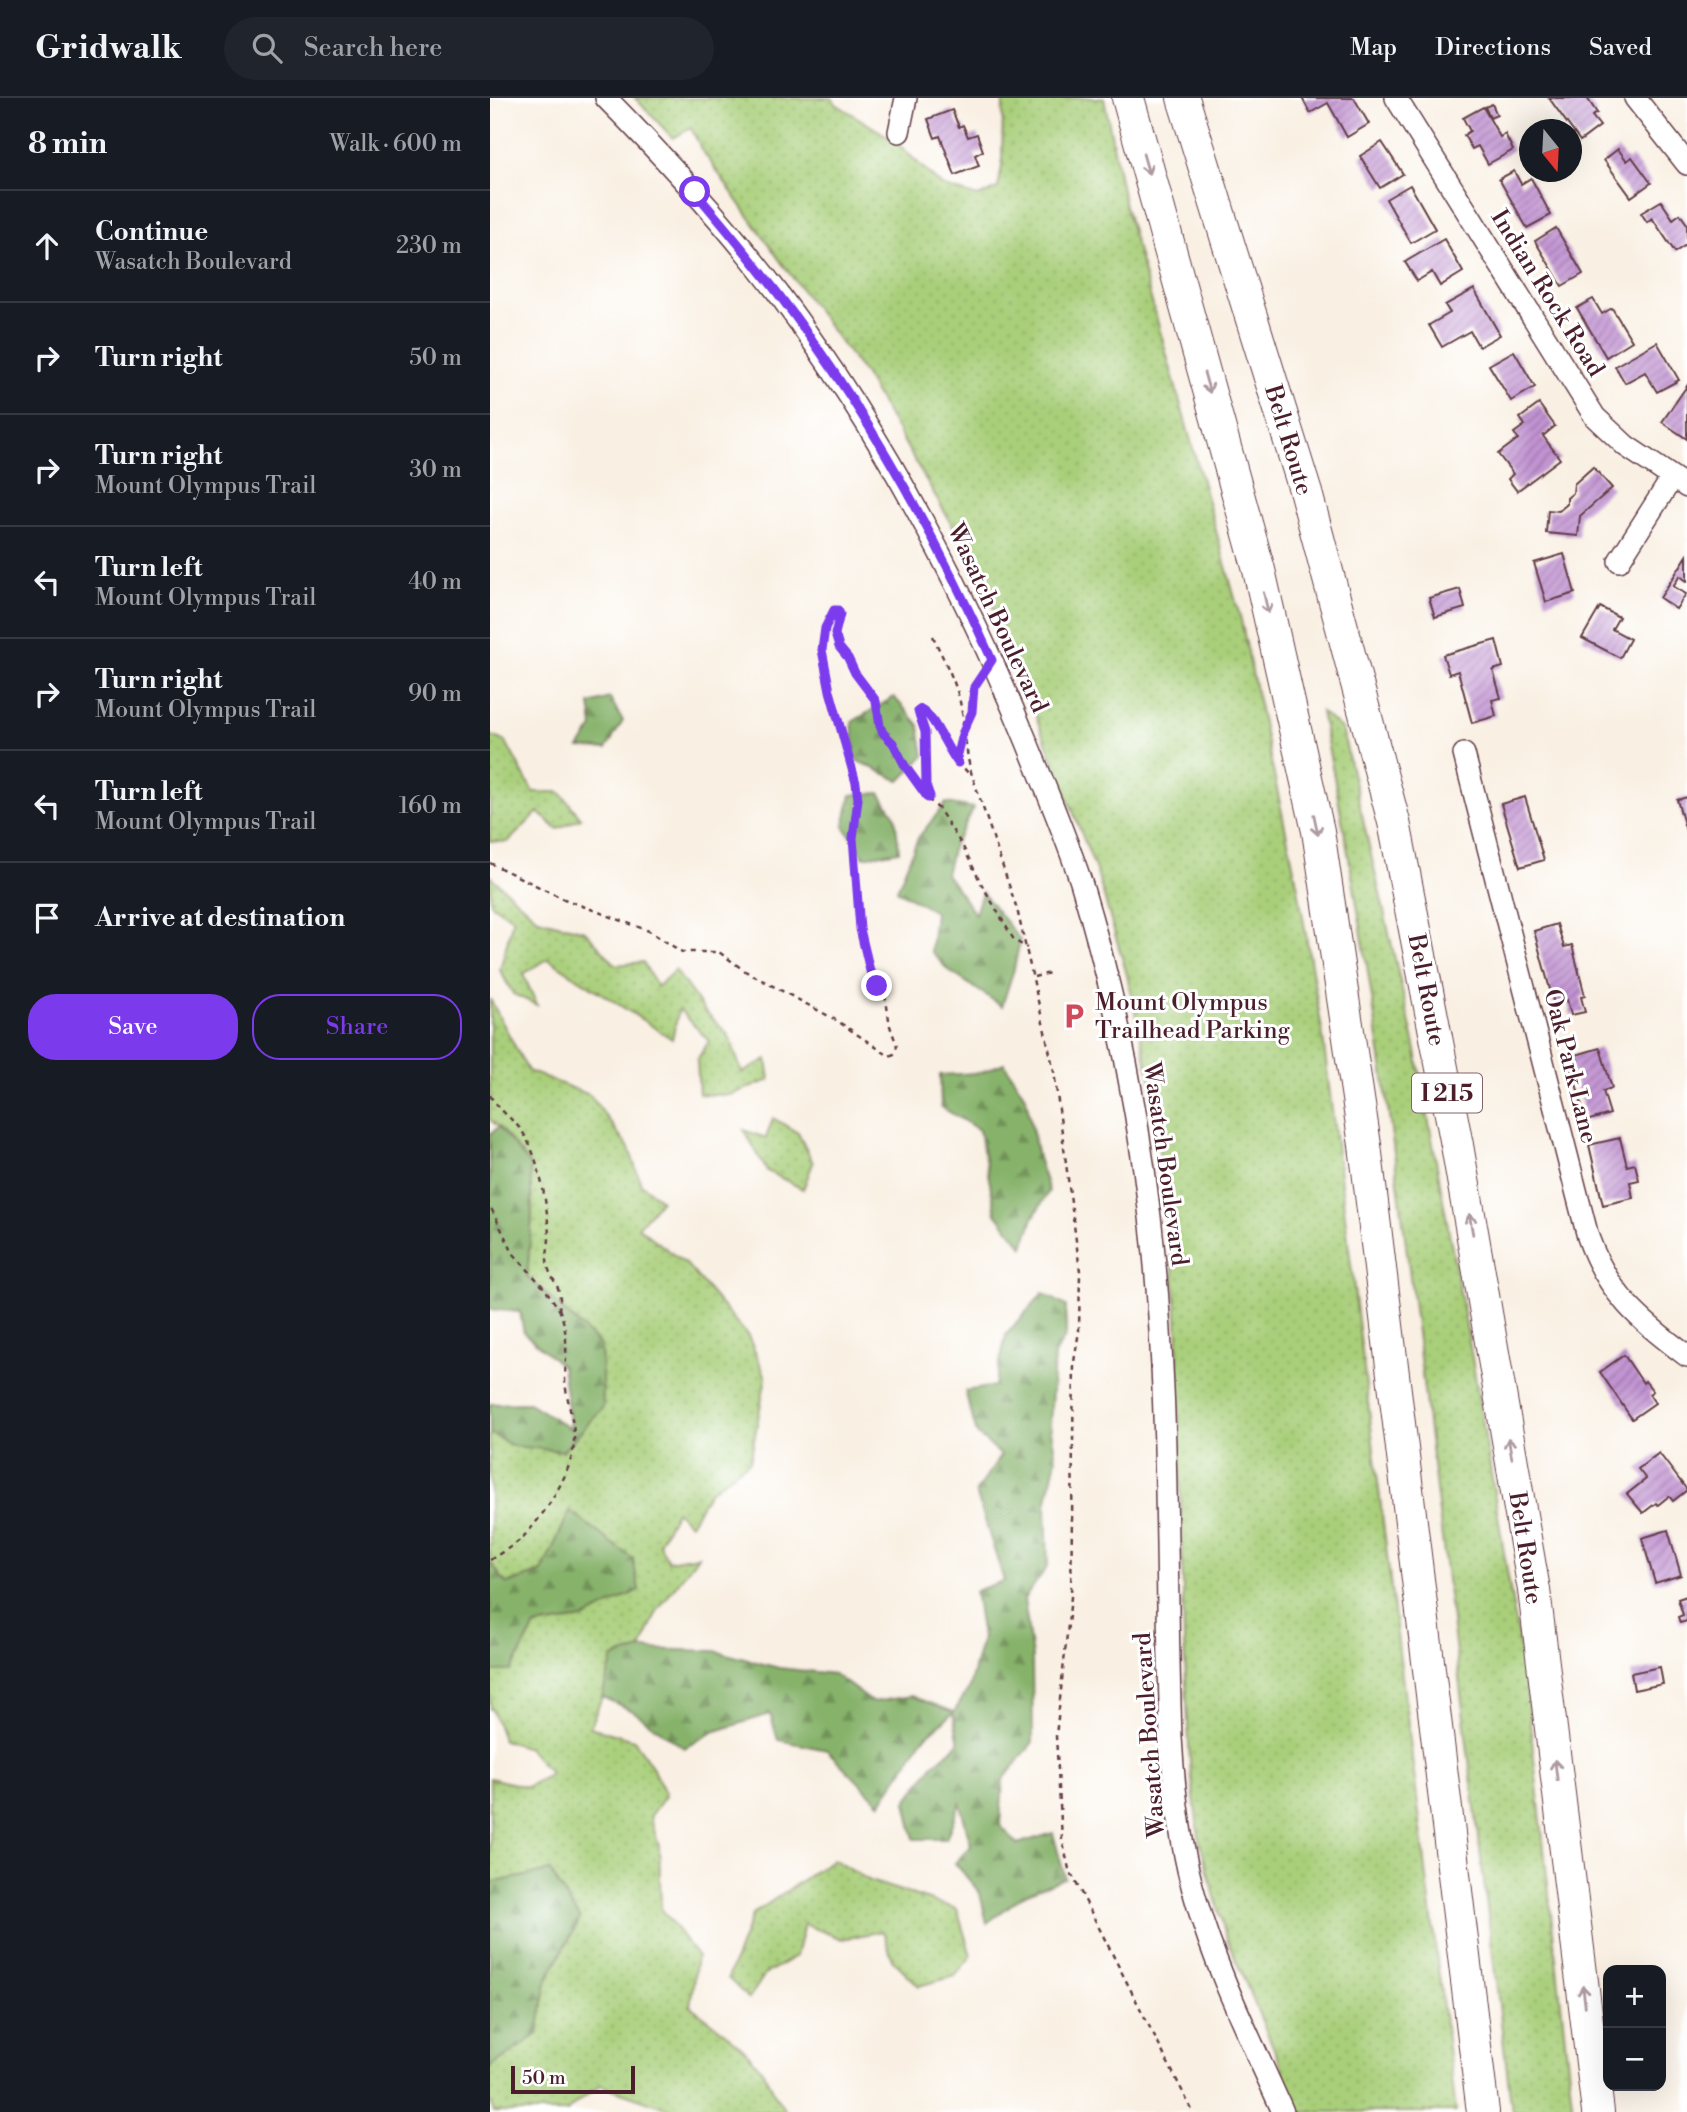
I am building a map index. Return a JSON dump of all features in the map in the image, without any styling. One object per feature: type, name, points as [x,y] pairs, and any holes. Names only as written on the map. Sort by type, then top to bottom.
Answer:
[{"type":"highway","points":[[1128,98],[1259,570],[1318,831],[1365,1145],[1483,2112]]},
{"type":"highway","name":"Belt Route","points":[[1183,98],[1306,493],[1394,822],[1457,1145],[1534,1590],[1598,2112]]},
{"type":"street","name":"Wasatch Boulevard","points":[[606,98],[655,148],[776,291],[875,436],[952,576],[992,660],[1073,859],[1103,963],[1122,1045],[1141,1149],[1158,1305],[1163,1406],[1170,1724],[1179,1821],[1188,1873],[1206,1934],[1283,2112]]},
{"type":"street","points":[[899,132],[906,98]]},
{"type":"street","name":"Indian Rock Road","points":[[1396,98],[1595,416],[1626,446],[1680,482]]},
{"type":"street","points":[[1635,98],[1687,164]]},
{"type":"street","points":[[1619,561],[1680,482]]},
{"type":"street","name":"Oak Park Lane","points":[[1464,754],[1595,1256],[1625,1304],[1646,1325],[1687,1356]]},
{"type":"path","points":[[490,863],[564,899],[649,931],[682,952],[719,952],[745,971],[835,1020],[889,1056],[894,1054],[897,1046],[890,1026],[886,1000],[871,975],[860,929],[853,838],[858,799],[856,783],[830,691],[821,646],[825,628],[836,609],[840,614],[835,630],[839,647],[869,689],[878,707],[881,729],[963,847],[1014,940],[1027,948]]},
{"type":"path","points":[[933,636],[960,702],[972,778],[1017,909],[1034,977],[1048,1041],[1080,1270],[1079,1331],[1074,1362],[1071,1597],[1056,1736],[1062,1839],[1069,1869],[1194,2112]]},
{"type":"path","points":[[958,763],[957,754],[963,731],[972,712],[974,687],[992,660]]},
{"type":"path","points":[[927,798],[930,796],[926,785],[925,732],[919,710],[928,713],[944,744],[972,778]]},
{"type":"path","points":[[1034,977],[1053,972]]},
{"type":"path","points":[[490,1095],[517,1124],[532,1150],[544,1194],[548,1220],[547,1261],[550,1274],[560,1290],[559,1310]]},
{"type":"path","points":[[490,1206],[513,1253],[545,1289],[566,1327],[565,1380],[571,1408],[574,1447],[558,1490],[543,1514],[520,1540],[490,1560]]},
{"type":"green space","points":[[635,98],[832,98],[836,104],[895,141],[942,186],[978,197],[998,188],[1002,166],[1003,98],[1104,98],[1125,206],[1241,620],[1298,888],[1322,1030],[1456,2112],[1301,2112],[1226,1937],[1199,1839],[1190,1763],[1184,1642],[1177,1313],[1170,1236],[1150,1078],[1127,975],[1097,873],[979,571],[865,375],[702,150],[691,128],[673,138]]},
{"type":"green space","points":[[894,697],[919,725],[924,756],[900,781],[856,760],[852,722]]},
{"type":"green space","points":[[610,698],[623,721],[606,749],[579,748],[593,727],[590,704]]},
{"type":"green space","points":[[1321,712],[1342,729],[1415,1046],[1472,1358],[1526,1686],[1573,2112],[1512,2112],[1393,1145],[1354,885]]},
{"type":"green space","points":[[490,735],[506,742],[533,792],[560,792],[581,818],[557,829],[538,812],[508,842],[490,841]]},
{"type":"green space","points":[[880,793],[895,816],[899,851],[864,857],[844,826],[851,795]]},
{"type":"green space","points":[[946,803],[974,808],[953,846],[946,874],[975,914],[982,892],[1020,940],[1002,1006],[948,970],[931,951],[935,912],[897,890],[918,838]]},
{"type":"green space","points":[[490,876],[538,919],[585,931],[616,965],[643,962],[657,987],[675,970],[704,1010],[729,1035],[742,1073],[767,1059],[770,1080],[730,1095],[699,1094],[697,1060],[709,1041],[679,1009],[672,1039],[548,959],[523,974],[537,1005],[513,994],[500,970],[513,919],[491,904]]},
{"type":"green space","points":[[490,999],[528,1071],[590,1095],[629,1148],[641,1184],[661,1200],[638,1227],[687,1265],[748,1336],[766,1377],[750,1461],[709,1492],[690,1524],[676,1511],[659,1543],[668,1561],[698,1556],[657,1611],[641,1649],[613,1658],[590,1727],[634,1740],[651,1765],[666,1795],[650,1817],[659,1846],[661,1908],[697,1956],[690,2006],[746,2051],[765,2074],[787,2112],[678,2112],[601,2085],[567,2112],[494,2112],[490,2102],[490,2067],[538,2034],[547,1979],[580,1919],[550,1871],[490,1883],[490,1778],[527,1787],[551,1774],[528,1748],[503,1740],[490,1709],[490,1671],[511,1671],[535,1626],[583,1619],[570,1511],[542,1572],[506,1584],[490,1562],[490,1433],[513,1446],[563,1450],[603,1407],[601,1346],[527,1276],[532,1216],[530,1166],[499,1127],[490,1120]]},
{"type":"green space","points":[[1004,1063],[1026,1098],[1038,1158],[1049,1191],[1033,1218],[1023,1247],[996,1213],[979,1130],[941,1107],[940,1075],[979,1073]]},
{"type":"green space","points":[[773,1118],[798,1133],[813,1163],[803,1189],[767,1171],[744,1130],[766,1138]]},
{"type":"green space","points":[[499,1127],[530,1165],[532,1216],[527,1276],[601,1346],[603,1407],[563,1451],[513,1446],[490,1433],[490,1404],[529,1403],[571,1429],[562,1366],[524,1333],[520,1312],[490,1309],[490,1134]]},
{"type":"green space","points":[[1043,1293],[1066,1306],[1066,1335],[1054,1355],[1050,1425],[1056,1459],[1046,1505],[1048,1566],[1024,1599],[1032,1657],[1033,1742],[1003,1780],[1000,1825],[1017,1844],[1053,1833],[1065,1878],[1025,1894],[987,1923],[980,1893],[955,1863],[971,1846],[960,1803],[946,1839],[914,1839],[906,1802],[933,1765],[959,1743],[953,1713],[923,1739],[880,1804],[827,1750],[778,1740],[770,1714],[713,1732],[684,1748],[633,1711],[602,1697],[613,1658],[641,1649],[715,1651],[779,1668],[834,1674],[872,1702],[912,1696],[954,1712],[969,1688],[982,1638],[975,1591],[1004,1581],[976,1492],[1001,1455],[977,1434],[965,1391],[995,1386],[1006,1335]]},
{"type":"green space","points":[[570,1511],[633,1559],[639,1590],[583,1619],[535,1626],[511,1671],[490,1671],[490,1562],[507,1584],[542,1572]]},
{"type":"green space","points":[[833,1859],[870,1881],[957,1909],[971,1956],[955,1976],[919,1986],[892,1959],[883,1931],[842,1939],[804,1924],[796,1956],[765,1974],[749,1999],[728,1978],[752,1915]]},
{"type":"green space","points":[[550,1871],[580,1919],[547,1979],[538,2034],[490,2067],[490,1883]]},
{"type":"building","points":[[1302,98],[1354,98],[1369,124],[1347,137],[1328,103],[1310,113]]},
{"type":"building","points":[[1549,98],[1587,98],[1597,113],[1592,116],[1600,126],[1582,140],[1582,119],[1564,119]]},
{"type":"building","points":[[1492,104],[1497,115],[1490,118],[1485,107]]},
{"type":"building","points":[[1483,107],[1500,137],[1505,134],[1513,150],[1488,164],[1478,146],[1472,149],[1464,135],[1470,131],[1463,118]]},
{"type":"building","points":[[952,110],[959,127],[963,125],[968,137],[977,134],[983,151],[975,155],[979,166],[955,175],[940,136],[935,138],[928,119]]},
{"type":"building","points":[[1382,142],[1403,174],[1380,188],[1360,156]]},
{"type":"building","points":[[1618,149],[1627,161],[1632,157],[1651,183],[1631,197],[1604,160]]},
{"type":"building","points":[[1514,171],[1521,184],[1533,182],[1551,215],[1527,228],[1499,179]]},
{"type":"building","points":[[1410,185],[1435,229],[1411,243],[1386,199]]},
{"type":"building","points":[[1661,201],[1673,219],[1680,214],[1687,224],[1687,244],[1675,252],[1652,218],[1647,222],[1641,213]]},
{"type":"building","points":[[1556,228],[1583,274],[1562,286],[1535,241]]},
{"type":"building","points":[[1444,239],[1463,272],[1440,286],[1432,272],[1417,281],[1405,262]]},
{"type":"building","points":[[1474,289],[1500,335],[1479,347],[1470,331],[1442,347],[1429,325],[1450,313],[1445,305]]},
{"type":"building","points":[[1593,299],[1602,314],[1612,308],[1632,341],[1606,357],[1577,308]]},
{"type":"building","points":[[1657,342],[1679,380],[1657,392],[1645,372],[1625,383],[1615,366]]},
{"type":"building","points":[[1514,351],[1535,387],[1511,401],[1489,365]]},
{"type":"building","points":[[1687,386],[1687,439],[1662,422]]},
{"type":"building","points":[[1539,404],[1555,426],[1543,436],[1560,459],[1517,491],[1508,479],[1513,474],[1498,454],[1518,439],[1514,433],[1525,425],[1520,418]]},
{"type":"building","points":[[1593,467],[1612,488],[1580,516],[1578,536],[1546,533],[1548,510],[1559,511],[1567,504],[1574,484]]},
{"type":"building","points":[[1564,554],[1575,593],[1546,602],[1534,563]]},
{"type":"building","points":[[1687,556],[1687,581],[1680,576],[1673,586],[1686,594],[1676,609],[1660,598]]},
{"type":"building","points":[[1460,589],[1465,608],[1435,617],[1429,598]]},
{"type":"building","points":[[1600,607],[1619,617],[1612,629],[1630,639],[1620,658],[1582,638]]},
{"type":"building","points":[[1496,640],[1503,667],[1493,670],[1501,698],[1492,700],[1496,716],[1472,723],[1458,671],[1449,674],[1443,655]]},
{"type":"building","points":[[1525,797],[1544,860],[1520,867],[1501,804]]},
{"type":"building","points":[[1687,797],[1687,831],[1686,831],[1677,800]]},
{"type":"building","points":[[1557,924],[1564,947],[1572,945],[1585,996],[1581,997],[1585,1012],[1571,1015],[1567,1000],[1554,1004],[1534,931]]},
{"type":"building","points":[[1600,1048],[1612,1088],[1603,1091],[1610,1114],[1586,1121],[1569,1057]]},
{"type":"building","points":[[1620,1138],[1627,1166],[1635,1164],[1639,1180],[1630,1182],[1633,1198],[1603,1205],[1589,1145]]},
{"type":"building","points":[[1624,1355],[1643,1383],[1645,1381],[1653,1391],[1649,1394],[1655,1403],[1632,1419],[1600,1372]]},
{"type":"building","points":[[1659,1453],[1687,1490],[1673,1501],[1669,1496],[1643,1513],[1627,1494],[1646,1479],[1638,1469]]},
{"type":"building","points":[[1668,1530],[1681,1575],[1655,1583],[1642,1538]]},
{"type":"building","points":[[1687,1596],[1687,1621],[1680,1623],[1678,1617],[1683,1615],[1678,1599]]},
{"type":"building","points":[[1660,1667],[1663,1684],[1634,1690],[1631,1673]]},
{"type":"place","name":"Mount Olympus Trailhead Parking","points":[[1074,1016]]},
{"type":"route","points":[[695,192],[776,291],[845,388],[931,534],[992,660],[974,687],[972,712],[962,734],[957,754],[958,763],[944,744],[928,713],[921,709],[918,711],[925,732],[928,798],[905,766],[893,743],[883,733],[876,701],[839,647],[835,634],[840,611],[834,610],[825,628],[821,646],[858,799],[853,838],[860,929],[871,975],[877,986]]}]
